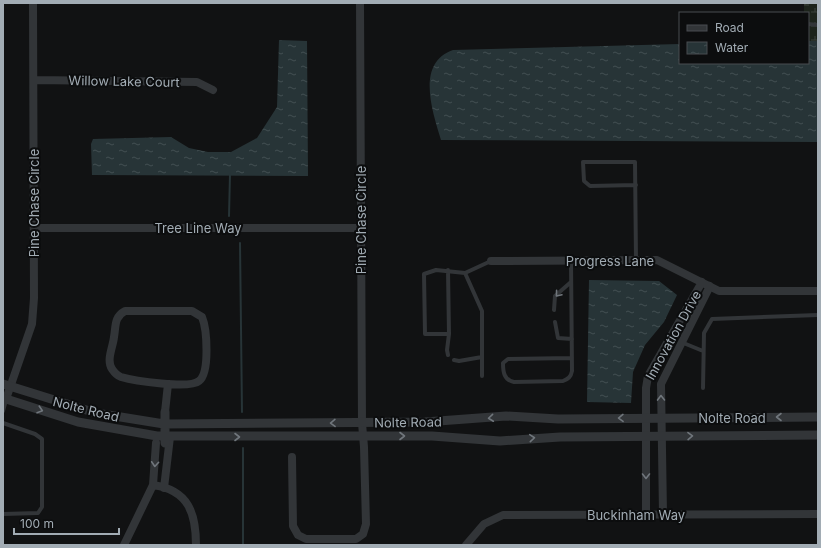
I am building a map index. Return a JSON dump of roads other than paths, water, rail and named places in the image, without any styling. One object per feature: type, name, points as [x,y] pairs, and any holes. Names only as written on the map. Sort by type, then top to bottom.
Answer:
[{"type":"street","name":"Pine Chase Circle","points":[[5,398],[7,386],[32,324],[34,228],[33,3]]},
{"type":"street","name":"Pine Chase Circle","points":[[292,458],[293,526],[298,536],[306,539],[356,539],[363,534],[366,524],[362,423],[360,3]]},
{"type":"street","name":"Willow Lake Court","points":[[34,80],[197,82],[213,90]]},
{"type":"street","name":"Tree Line Way","points":[[34,228],[361,228]]},
{"type":"street","name":"Progress Lane","points":[[491,261],[657,260],[719,291],[818,291]]},
{"type":"street","name":"Innovation Drive","points":[[663,514],[661,384],[706,284]]},
{"type":"street","name":"Innovation Drive","points":[[646,515],[646,388],[648,376],[706,284]]},
{"type":"street","points":[[130,311],[192,311],[202,317],[205,327],[206,352],[204,376],[196,384],[166,384],[120,376],[112,370],[109,363],[114,337],[114,324],[120,314],[130,311]]},
{"type":"street","points":[[124,545],[159,486],[166,384]]},
{"type":"street","name":"Nolte Road","points":[[7,386],[96,413],[152,422],[163,436]]},
{"type":"street","name":"Nolte Road","points":[[5,398],[78,422],[163,436],[432,436],[500,441],[536,438],[818,435]]},
{"type":"street","points":[[152,422],[163,412]]},
{"type":"street","name":"Nolte Road","points":[[163,436],[224,424],[425,422],[506,416],[558,419],[818,417]]},
{"type":"street","points":[[103,427],[111,424],[157,430],[163,428],[159,486]]},
{"type":"street","points":[[159,486],[182,497],[191,509],[196,525],[196,545]]},
{"type":"street","name":"Buckinham Way","points":[[466,545],[484,524],[503,515],[818,514]]},
{"type":"lane","points":[[636,186],[590,186],[584,181],[583,162],[635,162],[636,186],[636,260]]},
{"type":"lane","points":[[449,334],[425,334],[424,274],[436,270],[448,270],[464,274],[491,261]]},
{"type":"lane","points":[[571,261],[572,339],[572,358],[572,374],[569,378],[563,381],[514,382],[508,380],[504,375],[503,363],[508,359],[572,358]]},
{"type":"lane","points":[[448,270],[448,355]]},
{"type":"lane","points":[[464,274],[482,310],[482,376]]},
{"type":"lane","points":[[554,310],[555,296],[571,282]]},
{"type":"lane","points":[[703,388],[704,333],[712,319],[818,315]]},
{"type":"lane","points":[[554,322],[558,338],[572,339]]},
{"type":"lane","points":[[681,342],[704,351]]},
{"type":"lane","points":[[454,360],[459,361],[482,357]]},
{"type":"lane","points":[[3,411],[5,398]]},
{"type":"lane","points":[[3,423],[35,434],[42,439],[42,507],[38,513],[3,514]]},
{"type":"water","points":[[279,40],[307,41],[308,176],[92,175],[91,144],[93,139],[171,137],[189,148],[208,152],[231,152],[257,138],[277,107]]},
{"type":"water","points":[[809,41],[818,41],[818,142],[441,140],[431,103],[430,77],[434,66],[441,56],[453,50],[679,44],[679,64],[809,64]]},
{"type":"water","points":[[589,280],[659,281],[677,295],[664,322],[645,345],[633,372],[631,403],[587,402]]},
{"type":"waterway","points":[[229,216],[230,174]]},
{"type":"waterway","points":[[240,243],[242,412]]},
{"type":"waterway","points":[[243,448],[243,545]]}]
